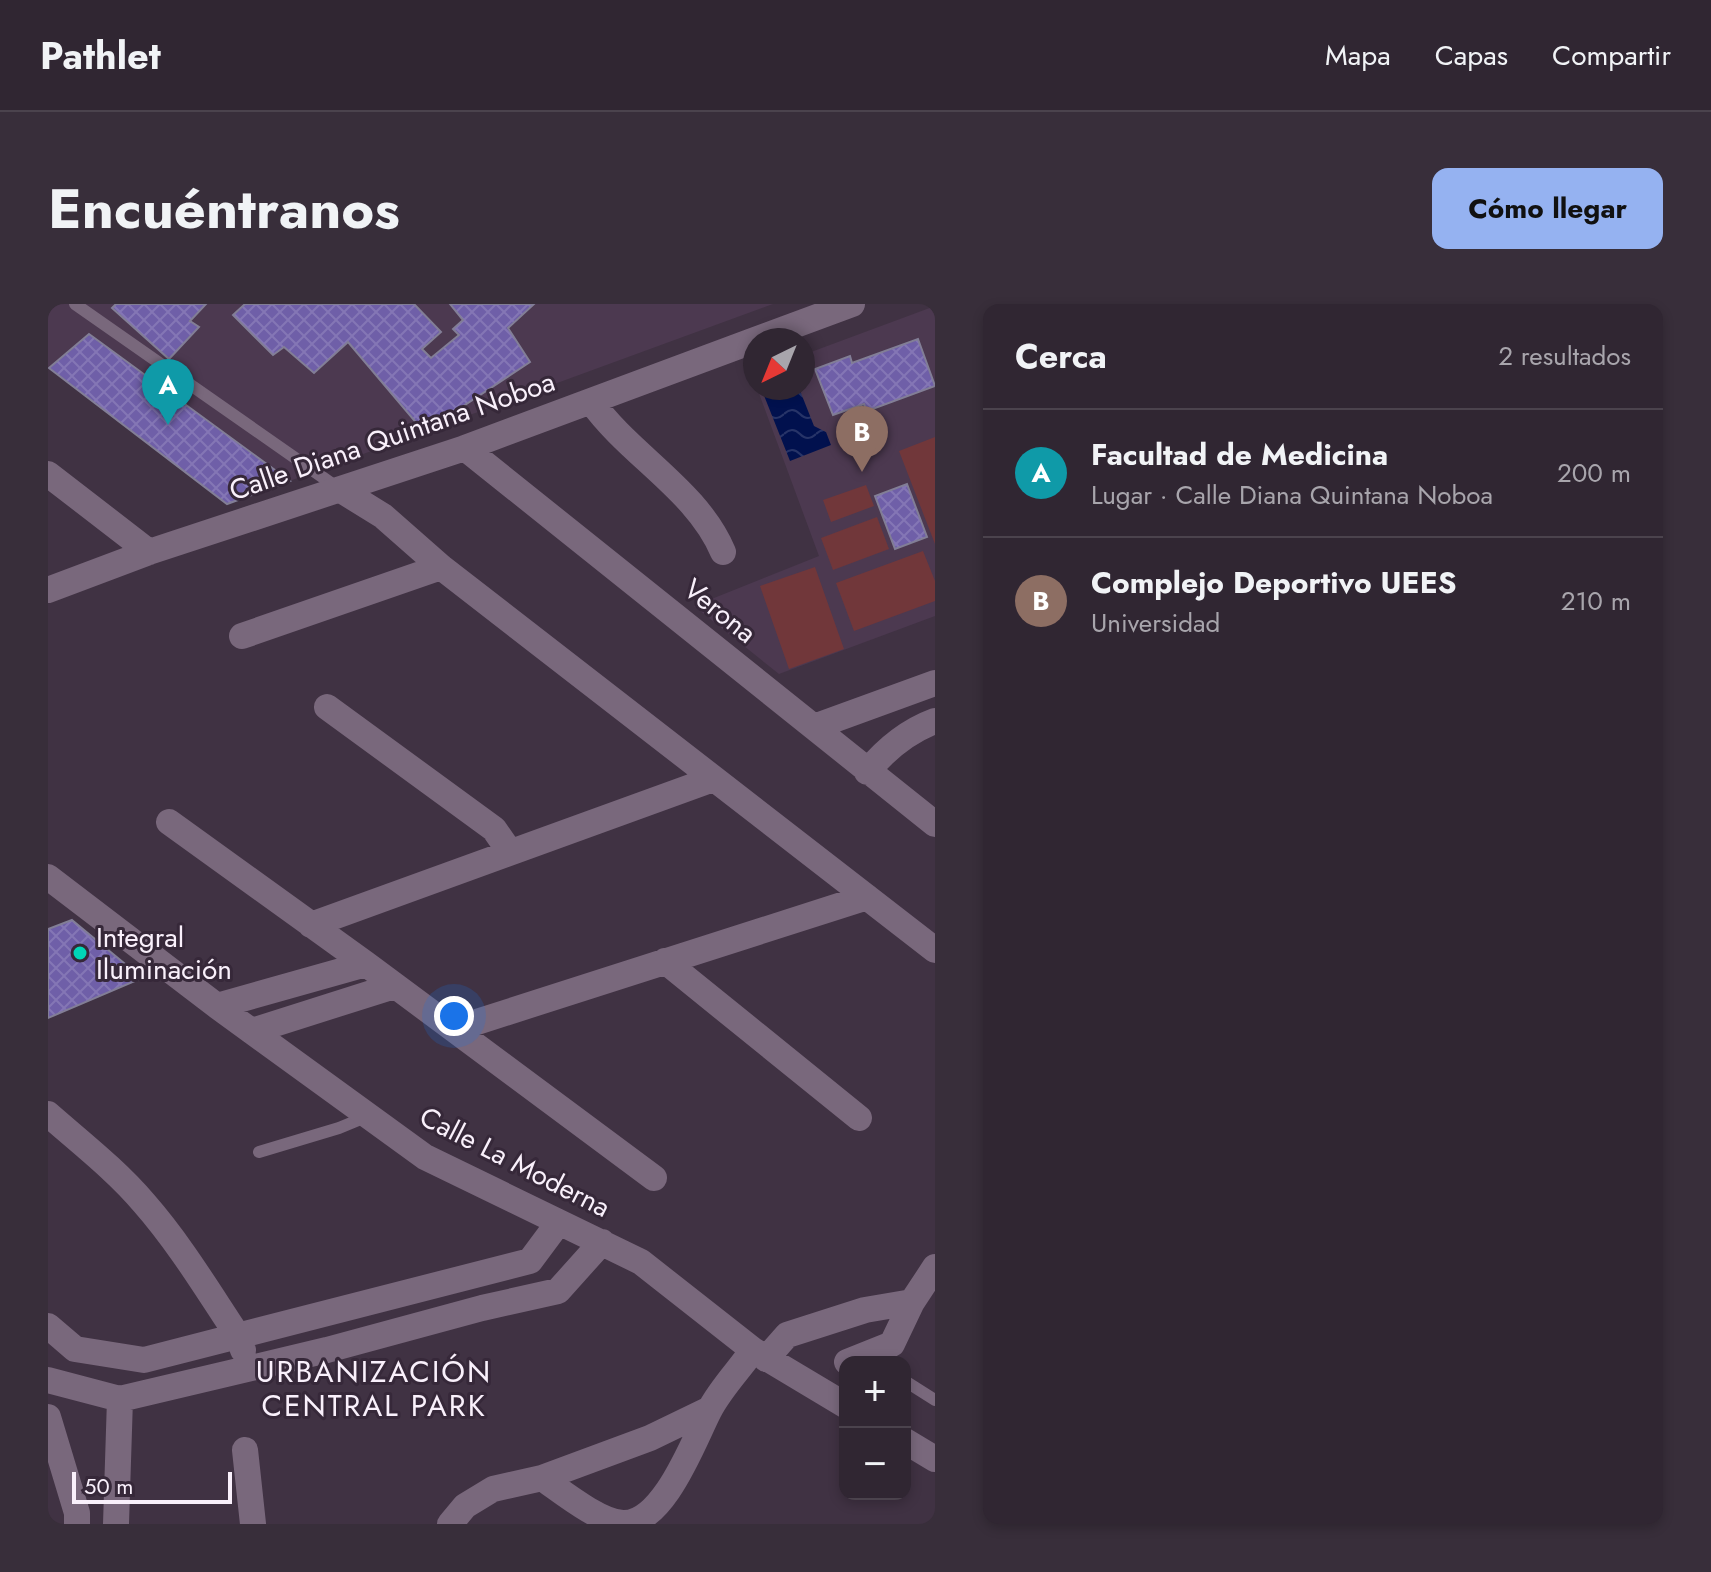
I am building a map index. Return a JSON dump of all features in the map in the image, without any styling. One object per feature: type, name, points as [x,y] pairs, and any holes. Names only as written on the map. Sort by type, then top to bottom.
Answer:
[{"type":"street","name":"Calle Diana Quintana Noboa","points":[[787,328],[852,304]]},
{"type":"street","name":"Calle Diana Quintana Noboa","points":[[48,590],[149,552],[465,448],[743,344]]},
{"type":"street","points":[[591,401],[610,426],[696,509],[723,552]]},
{"type":"street","name":"Verona","points":[[465,448],[935,824]]},
{"type":"street","points":[[48,474],[149,552]]},
{"type":"street","points":[[341,490],[383,516],[441,567],[935,950]]},
{"type":"street","points":[[242,636],[441,567]]},
{"type":"street","points":[[814,727],[935,683]]},
{"type":"street","points":[[327,707],[494,829],[510,852]]},
{"type":"street","points":[[867,772],[883,752],[935,721]]},
{"type":"street","points":[[311,925],[713,779]]},
{"type":"street","points":[[169,822],[654,1178]]},
{"type":"street","name":"Calle La Moderna","points":[[48,877],[217,1006],[425,1157],[641,1262],[759,1355],[839,1401]]},
{"type":"street","points":[[455,1029],[867,897]]},
{"type":"street","points":[[665,961],[859,1118]]},
{"type":"street","points":[[217,1006],[366,964]]},
{"type":"street","points":[[252,1031],[394,986]]},
{"type":"street","points":[[48,1114],[145,1203],[184,1253],[238,1336],[250,1368]]},
{"type":"street","points":[[48,1326],[75,1349],[144,1360],[531,1261],[559,1222]]},
{"type":"street","points":[[48,1380],[120,1399],[250,1368],[558,1291],[602,1242]]},
{"type":"street","points":[[885,1353],[935,1267]]},
{"type":"street","points":[[475,1276],[482,1308]]},
{"type":"street","points":[[542,1478],[614,1522],[635,1522],[646,1515],[680,1474],[710,1409],[759,1355],[787,1335],[865,1310],[912,1302]]},
{"type":"street","points":[[865,1310],[885,1353]]},
{"type":"street","points":[[48,1370],[75,1349]]},
{"type":"street","points":[[803,1380],[839,1365]]},
{"type":"street","points":[[116,1524],[120,1399]]},
{"type":"street","points":[[450,1524],[465,1506],[493,1489],[542,1478],[650,1438],[710,1409]]},
{"type":"street","points":[[48,1417],[77,1513],[77,1524]]},
{"type":"street","points":[[911,1445],[935,1459]]},
{"type":"street","points":[[245,1450],[253,1524]]},
{"type":"lane","points":[[75,304],[341,490]]},
{"type":"lane","points":[[259,1152],[368,1116]]},
{"type":"lane","points":[[911,1385],[935,1400]]},
{"type":"shaded area","points":[[48,304],[773,304],[227,504],[48,367]]},
{"type":"shaded area","points":[[935,306],[935,616],[779,674],[694,606],[819,556],[761,400],[815,400],[815,351]]},
{"type":"shaded area","points":[[935,437],[935,544],[899,451]]},
{"type":"shaded area","points":[[866,485],[874,506],[831,522],[823,500]]},
{"type":"shaded area","points":[[877,517],[889,549],[833,570],[821,538]]},
{"type":"shaded area","points":[[923,551],[935,581],[935,601],[854,631],[836,583]]},
{"type":"shaded area","points":[[815,567],[844,649],[789,669],[760,586]]},
{"type":"water","points":[[766,400],[804,400],[814,426],[826,432],[831,445],[790,461]]},
{"type":"building","points":[[116,304],[206,304],[190,321],[199,327],[169,359],[112,308]]},
{"type":"building","points":[[245,304],[414,304],[441,332],[422,349],[431,358],[459,335],[453,329],[463,320],[450,304],[534,304],[508,328],[530,362],[424,432],[348,342],[314,373],[284,347],[273,355],[233,315]]},
{"type":"building","points":[[89,334],[290,481],[227,504],[49,368]]},
{"type":"building","points":[[918,339],[935,386],[867,411],[864,404],[833,415],[815,369],[850,356],[852,363]]},
{"type":"building","points":[[907,484],[927,537],[895,549],[875,496]]},
{"type":"building","name":"Integral Iluminación","points":[[72,920],[142,978],[48,1018],[48,929]]},
{"type":"place","name":"Facultad de Medicina","points":[[168,425]]},
{"type":"place","name":"Complejo Deportivo UEES","points":[[862,472]]},
{"type":"place","name":"Integral Iluminación","points":[[80,953]]},
{"type":"district","name":"URBANIZACIÓN CENTRAL PARK","points":[[374,1388]]}]
